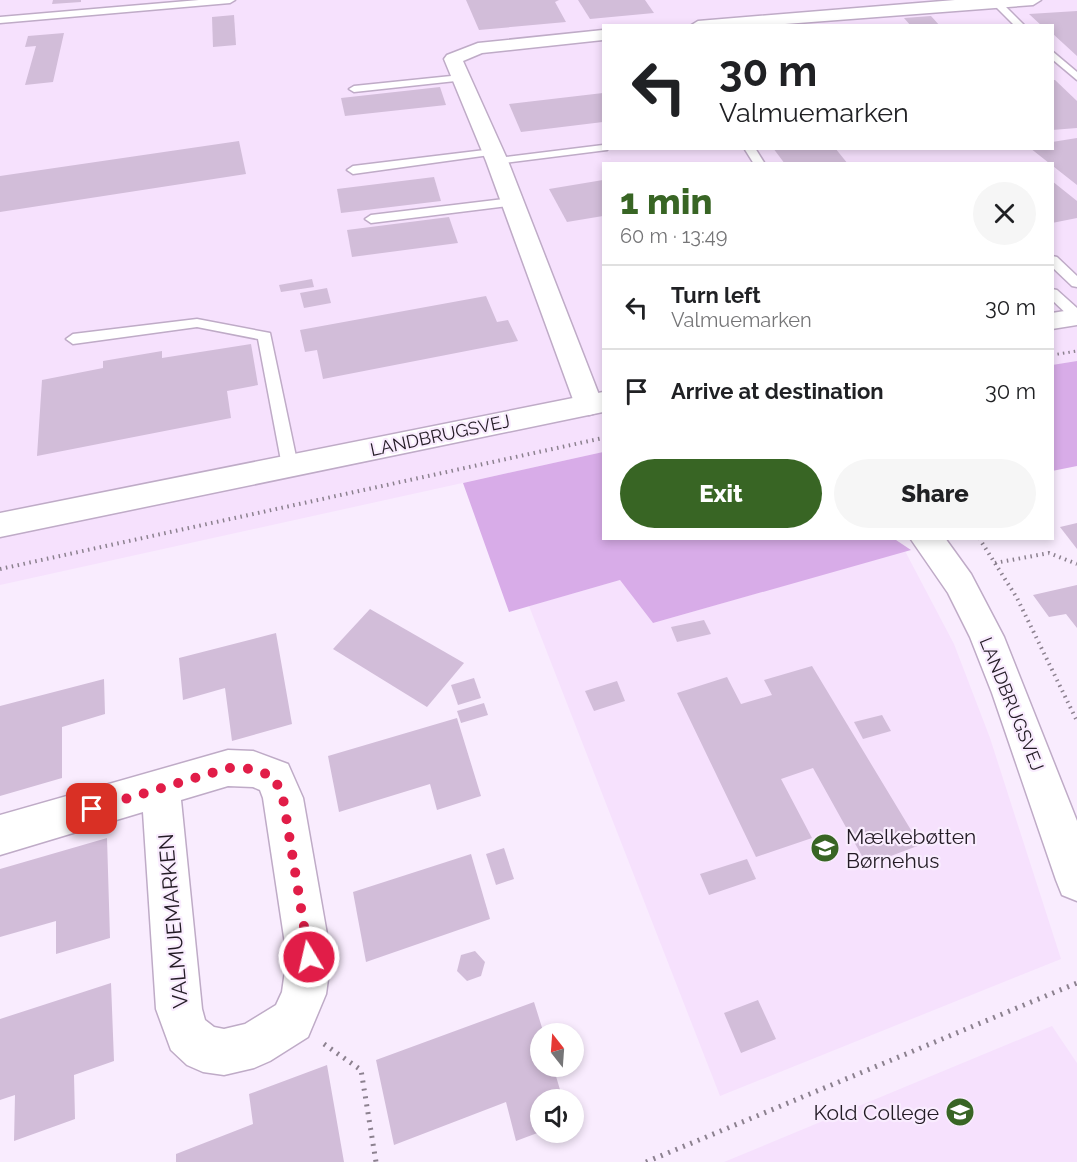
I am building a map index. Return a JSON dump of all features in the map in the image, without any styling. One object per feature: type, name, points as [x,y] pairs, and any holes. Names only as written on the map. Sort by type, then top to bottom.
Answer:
[{"type":"street","points":[[720,24],[851,12],[1033,0]]},
{"type":"street","points":[[461,78],[453,59],[478,48],[602,35]]},
{"type":"street","name":"LANDBRUGSVEJ","points":[[0,525],[596,403],[461,78]]},
{"type":"street","points":[[1054,321],[1077,317]]},
{"type":"street","name":"LANDBRUGSVEJ","points":[[928,540],[938,551],[956,581],[997,657],[1074,862]]},
{"type":"street","points":[[0,835],[228,768],[253,769],[274,777],[283,798],[309,957],[304,994],[292,1022]]},
{"type":"street","name":"VALMUEMARKEN","points":[[161,789],[179,1010],[187,1034],[203,1049],[224,1052],[254,1045],[292,1022]]},
{"type":"lane","points":[[0,20],[230,0]]},
{"type":"lane","points":[[996,2],[1019,24]]},
{"type":"lane","points":[[1054,56],[1077,77]]},
{"type":"lane","points":[[354,89],[461,78]]},
{"type":"lane","points":[[353,170],[602,148]]},
{"type":"lane","points":[[370,219],[513,202]]},
{"type":"lane","points":[[1054,263],[1077,283]]},
{"type":"lane","points":[[1054,295],[1077,317]]},
{"type":"lane","points":[[73,339],[197,323],[266,336],[290,466]]},
{"type":"path","points":[[1054,355],[1077,351]]},
{"type":"path","points":[[0,568],[602,438]]},
{"type":"path","points":[[981,540],[1017,598],[1077,721]]},
{"type":"path","points":[[995,563],[1049,553],[1077,564]]},
{"type":"path","points":[[646,1162],[1077,983]]},
{"type":"path","points":[[292,1022],[361,1070],[376,1162]]},
{"type":"shaded area","points":[[0,0],[1077,0],[1077,361],[1054,365],[1054,162],[602,162],[602,452],[0,585]]},
{"type":"shaded area","points":[[1077,361],[1077,466],[1054,471],[1054,365]]},
{"type":"shaded area","points":[[602,452],[602,540],[896,540],[911,550],[653,623],[620,580],[509,612],[463,483]]},
{"type":"shaded area","name":"Mælkebøtten Børnehus","points":[[905,551],[954,644],[990,738],[1061,959],[720,1096],[529,606],[620,580],[653,623]]},
{"type":"shaded area","name":"Kold College","points":[[1052,1026],[1077,1063],[1077,1162],[724,1162]]},
{"type":"building","points":[[53,0],[81,0],[81,2],[52,4]]},
{"type":"building","points":[[466,0],[559,0],[555,2],[566,22],[479,30]]},
{"type":"building","points":[[578,0],[645,0],[654,13],[590,19]]},
{"type":"building","points":[[1077,11],[1077,56],[1054,35],[1054,24],[1040,24],[1029,14]]},
{"type":"building","points":[[234,15],[236,45],[213,47],[212,17]]},
{"type":"building","points":[[931,16],[938,24],[909,24],[904,18]]},
{"type":"building","points":[[64,33],[53,82],[25,85],[36,46],[25,47],[28,36]]},
{"type":"building","points":[[1054,80],[1077,101],[1077,128],[1054,130]]},
{"type":"building","points":[[440,87],[446,105],[345,116],[341,98]]},
{"type":"building","points":[[602,93],[602,122],[521,132],[509,104]]},
{"type":"building","points":[[1077,138],[1077,185],[1054,167],[1054,162],[1048,162],[1033,150],[1054,150],[1054,142]]},
{"type":"building","points":[[239,141],[246,174],[0,212],[0,176]]},
{"type":"building","points":[[774,150],[837,150],[846,162],[784,162]]},
{"type":"building","points":[[434,177],[441,201],[341,213],[337,189]]},
{"type":"building","points":[[602,180],[602,216],[567,222],[549,189]]},
{"type":"building","points":[[1054,183],[1077,201],[1077,218],[1054,223]]},
{"type":"building","points":[[449,217],[458,243],[352,257],[347,230]]},
{"type":"building","points":[[312,279],[314,287],[281,292],[279,285]]},
{"type":"building","points":[[327,288],[331,303],[304,308],[300,293]]},
{"type":"building","points":[[486,296],[497,322],[508,320],[518,341],[323,379],[317,350],[305,352],[300,330]]},
{"type":"building","points":[[251,344],[258,385],[227,391],[231,418],[37,456],[42,380],[103,368],[103,361],[162,351],[162,358]]},
{"type":"building","points":[[1077,523],[1077,549],[1060,527]]},
{"type":"building","points":[[1077,585],[1077,628],[1066,614],[1049,617],[1033,595]]},
{"type":"building","points":[[370,609],[464,663],[427,707],[333,649]]},
{"type":"building","points":[[704,620],[711,634],[677,642],[671,627]]},
{"type":"building","points":[[276,633],[292,724],[232,741],[225,688],[183,700],[179,658]]},
{"type":"building","points":[[812,666],[920,845],[867,865],[813,768],[781,779],[812,838],[756,857],[677,693],[727,677],[741,704],[772,695],[764,680]]},
{"type":"building","points":[[474,678],[481,698],[458,705],[451,685]]},
{"type":"building","points":[[104,679],[105,714],[62,727],[62,778],[0,796],[0,706]]},
{"type":"building","points":[[617,681],[625,701],[594,711],[585,691]]},
{"type":"building","points":[[484,703],[488,715],[461,723],[457,711]]},
{"type":"building","points":[[882,715],[891,731],[863,739],[854,722]]},
{"type":"building","points":[[457,718],[481,796],[437,810],[430,784],[339,812],[328,756]]},
{"type":"building","points":[[107,838],[110,938],[56,954],[56,921],[0,937],[0,869]]},
{"type":"building","points":[[504,848],[514,879],[496,885],[486,854]]},
{"type":"building","points":[[471,854],[490,919],[366,962],[353,892]]},
{"type":"building","points":[[747,859],[756,879],[709,895],[700,874]]},
{"type":"building","points":[[475,951],[485,962],[481,976],[467,981],[457,971],[461,955]]},
{"type":"building","points":[[111,983],[114,1061],[74,1075],[75,1119],[14,1141],[15,1095],[0,1100],[0,1019]]},
{"type":"building","points":[[758,1000],[776,1039],[741,1053],[724,1013]]},
{"type":"building","points":[[534,1002],[541,1023],[530,1023],[530,1077],[556,1077],[560,1089],[530,1089],[530,1136],[516,1141],[506,1102],[394,1145],[376,1060]]},
{"type":"building","points":[[327,1065],[344,1162],[176,1162],[176,1154],[253,1124],[249,1094]]},
{"type":"place","name":"Mælkebøtten Børnehus","points":[[825,848]]},
{"type":"place","name":"Kold College","points":[[960,1112]]},
{"type":"route","points":[[92,809],[228,768],[253,769],[274,777],[283,798],[309,957]]}]
